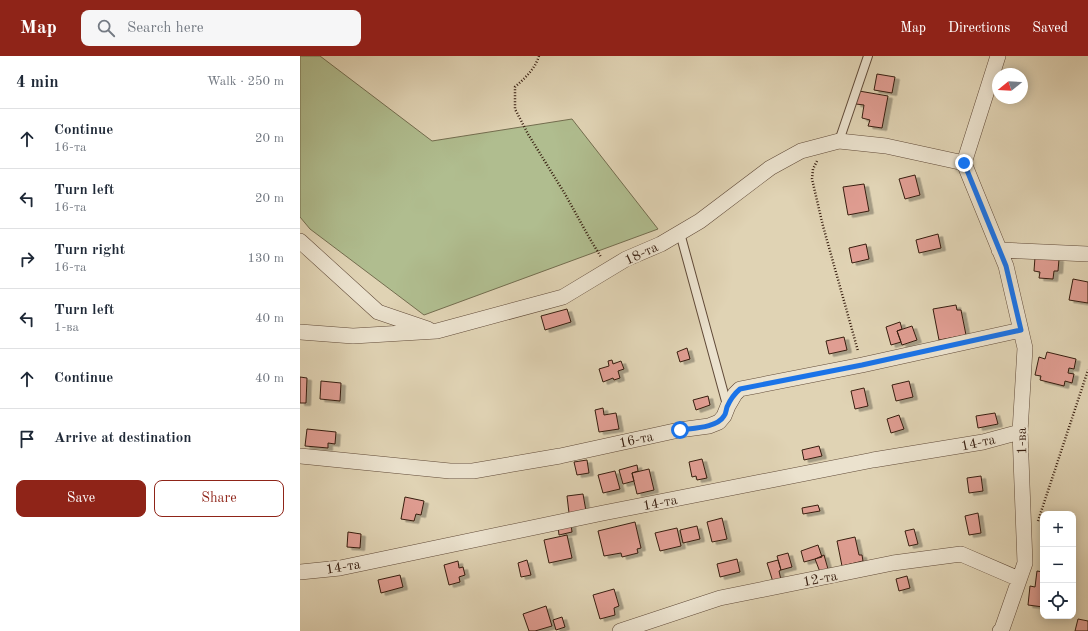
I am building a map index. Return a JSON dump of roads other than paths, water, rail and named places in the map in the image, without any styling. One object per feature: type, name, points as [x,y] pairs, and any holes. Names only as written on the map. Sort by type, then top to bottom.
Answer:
[{"type":"street","points":[[964,163],[998,56]]},
{"type":"street","name":"18-та","points":[[300,332],[352,336],[437,331],[563,297],[626,259],[661,244],[700,221],[770,168],[801,150],[832,143],[886,146],[964,163]]},
{"type":"street","name":"1-ва","points":[[964,163],[1006,266],[1025,348],[1020,432],[1025,563],[1000,631]]},
{"type":"street","points":[[300,241],[378,312],[437,331]]},
{"type":"street","points":[[999,250],[1088,254]]},
{"type":"street","name":"16-та","points":[[300,456],[450,471],[472,471],[560,456],[680,430],[709,426],[719,422],[724,416],[735,394],[740,389],[862,365],[1021,330]]},
{"type":"street","name":"14-та","points":[[300,572],[340,568],[603,513],[812,472],[983,442],[1020,432]]},
{"type":"street","name":"12-та","points":[[620,631],[720,598],[893,563],[961,554],[1019,579]]},
{"type":"lane","points":[[832,143],[868,56]]},
{"type":"lane","points":[[680,233],[728,406]]}]
